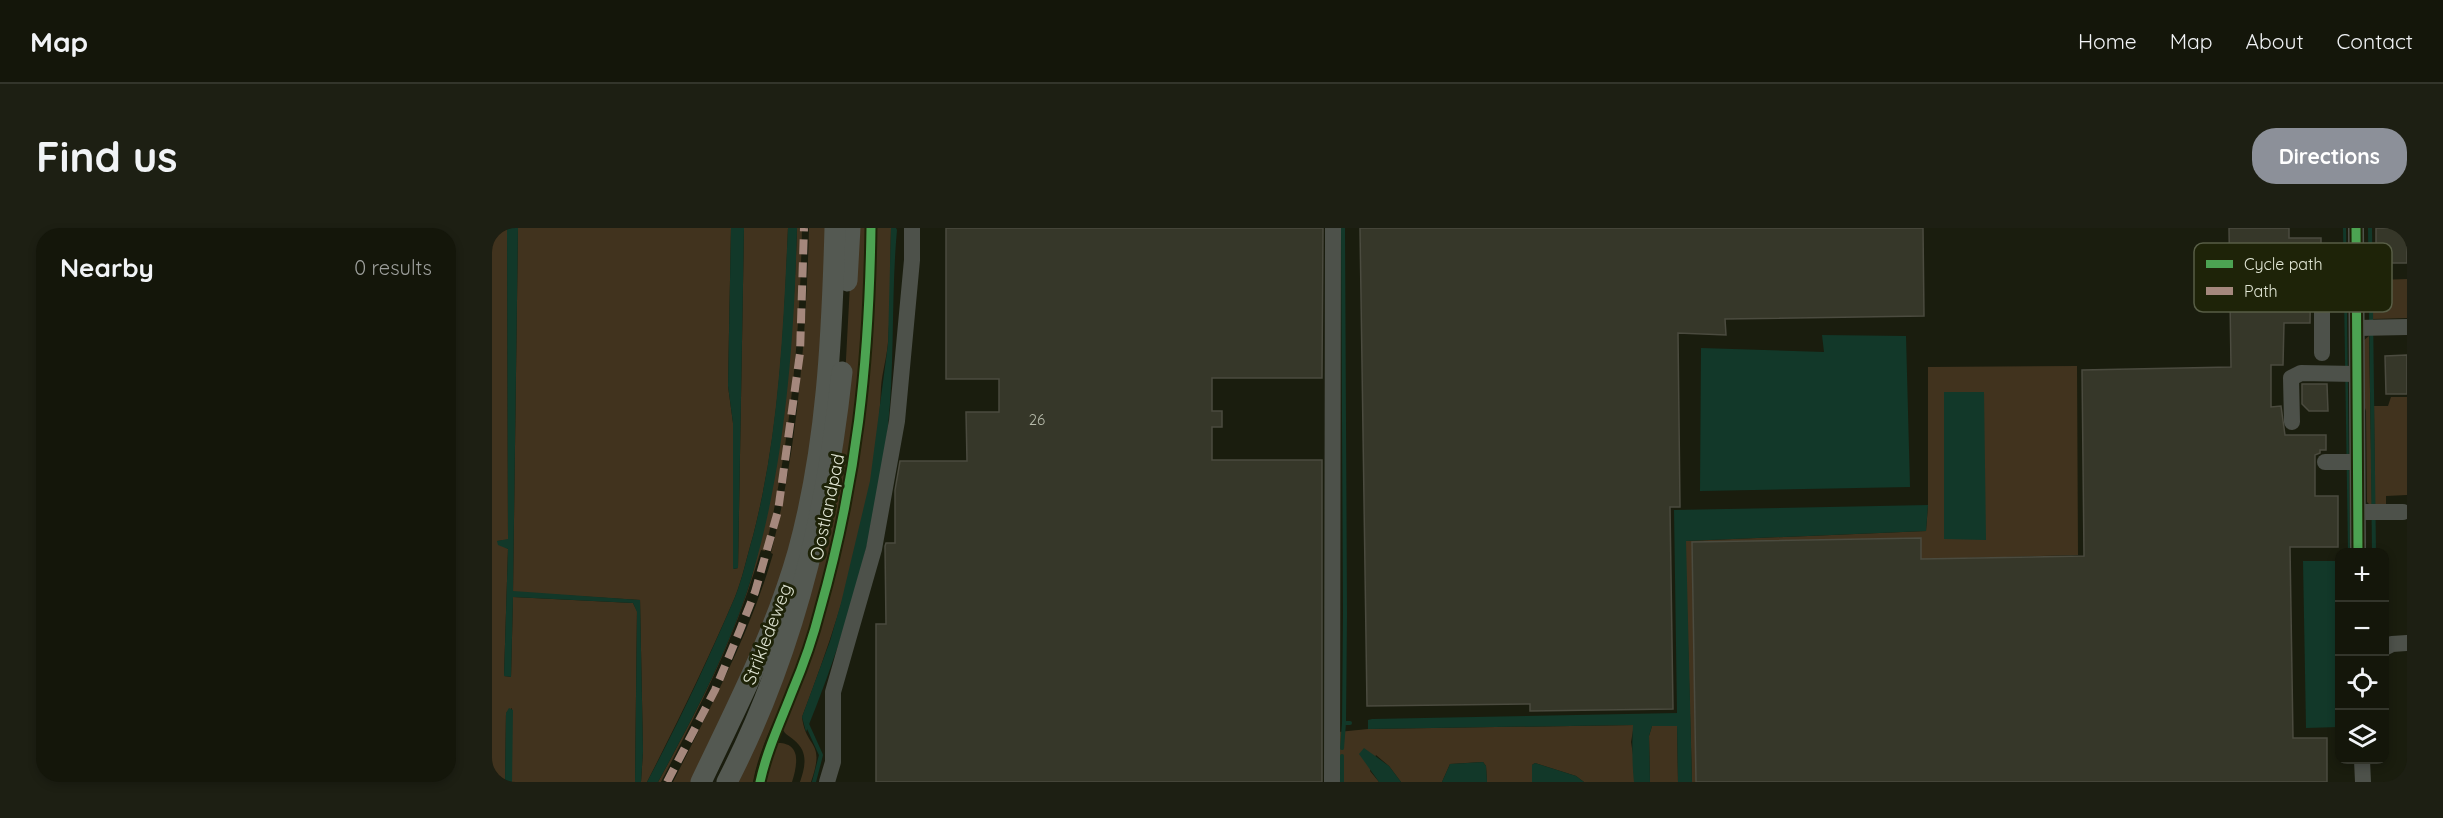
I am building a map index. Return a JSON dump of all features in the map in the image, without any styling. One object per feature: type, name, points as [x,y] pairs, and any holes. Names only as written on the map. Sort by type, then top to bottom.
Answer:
[{"type":"main road","name":"Strikledeweg","points":[[701,782],[755,672],[798,553],[813,480],[829,364],[835,228]]},
{"type":"main road","name":"Strikledeweg","points":[[728,782],[765,698],[789,635],[821,518],[833,448],[843,366],[850,228]]},
{"type":"street","points":[[827,782],[832,762],[832,692],[874,549],[897,421],[912,260],[912,228]]},
{"type":"street","points":[[1332,782],[1333,228]]},
{"type":"street","points":[[2353,243],[2355,228]]},
{"type":"street","points":[[2322,312],[2322,353]]},
{"type":"street","points":[[2359,548],[2368,512],[2350,462],[2350,374],[2366,328],[2360,312]]},
{"type":"street","points":[[2366,328],[2407,327]]},
{"type":"street","points":[[2292,422],[2291,378],[2301,373],[2350,374]]},
{"type":"street","points":[[2325,462],[2350,462]]},
{"type":"street","points":[[2368,512],[2403,512]]},
{"type":"street","points":[[2389,646],[2407,643]]},
{"type":"street","points":[[2362,764],[2362,782]]},
{"type":"shaded area","points":[[492,228],[507,228],[508,540],[497,541],[508,549],[504,676],[511,677],[513,597],[633,603],[637,611],[635,782],[512,782],[512,708],[506,713],[505,782],[492,782]]},
{"type":"shaded area","points":[[507,228],[518,228],[513,591],[640,600],[643,751],[641,782],[635,782],[637,612],[633,603],[513,597],[511,677],[504,676],[508,549],[498,545],[497,541],[508,539]]},
{"type":"shaded area","points":[[518,228],[731,228],[728,386],[733,423],[734,569],[738,568],[744,228],[788,228],[779,383],[769,460],[753,536],[735,597],[647,782],[641,782],[643,751],[640,600],[513,592]]},
{"type":"shaded area","points":[[731,228],[744,228],[738,568],[733,569],[733,423],[728,386]]},
{"type":"shaded area","points":[[788,228],[797,228],[790,361],[780,450],[763,537],[742,605],[709,683],[658,782],[647,782],[693,691],[735,597],[753,536],[769,460],[774,421],[782,344]]},
{"type":"shaded area","points":[[797,228],[802,228],[801,269],[792,391],[781,471],[765,551],[761,550],[730,638],[705,694],[661,782],[658,782],[721,658],[753,572],[778,449],[783,412],[794,302]]},
{"type":"shaded area","points":[[809,228],[830,228],[820,396],[789,565],[696,782],[673,782],[741,642],[773,554],[771,553],[788,473],[799,392],[806,310]]},
{"type":"shaded area","points":[[853,228],[869,228],[864,334],[856,422],[843,508],[822,594],[791,684],[764,744],[753,782],[736,782],[845,378]]},
{"type":"shaded area","points":[[875,228],[891,228],[888,342],[873,471],[844,596],[802,717],[804,728],[816,751],[816,758],[811,782],[800,782],[804,755],[799,745],[785,733],[781,726],[825,605],[841,544],[853,482],[869,357]]},
{"type":"shaded area","points":[[891,228],[897,230],[890,402],[883,466],[858,582],[834,658],[806,732],[802,717],[830,641],[841,603],[870,481],[888,344]]},
{"type":"shaded area","points":[[2343,228],[2346,228],[2346,243],[2343,243]]},
{"type":"shaded area","points":[[2368,228],[2372,228],[2372,243],[2368,243]]},
{"type":"shaded area","points":[[2407,279],[2407,318],[2373,319],[2373,312],[2392,312],[2392,280]]},
{"type":"shaded area","points":[[2344,312],[2347,312],[2350,548],[2348,548]]},
{"type":"shaded area","points":[[2369,312],[2373,312],[2376,548],[2372,548]]},
{"type":"shaded area","points":[[1822,335],[1906,336],[1910,487],[1700,491],[1701,348],[1824,352]]},
{"type":"shaded area","points":[[2369,336],[2372,507],[2367,502],[2363,341]]},
{"type":"shaded area","points":[[2077,366],[2078,555],[1927,559],[1930,782],[1692,782],[1685,541],[1926,531],[1928,367]]},
{"type":"shaded area","points":[[1944,392],[1984,392],[1986,540],[1944,539]]},
{"type":"shaded area","points":[[2391,397],[2407,397],[2407,495],[2386,496],[2386,507],[2375,507],[2374,406],[2388,406]]},
{"type":"shaded area","points":[[1928,505],[1926,531],[1686,541],[1692,782],[1678,782],[1677,726],[1652,726],[1649,736],[1650,782],[1634,782],[1633,725],[1368,729],[1368,720],[1372,719],[1677,713],[1674,510]]},
{"type":"shaded area","points":[[2303,561],[2335,561],[2335,727],[2306,728]]},
{"type":"shaded area","points":[[509,708],[513,710],[512,782],[505,782],[506,713]]},
{"type":"shaded area","points":[[1634,725],[1631,742],[1635,767],[1634,782],[1584,782],[1576,776],[1535,763],[1532,765],[1532,782],[1487,782],[1486,766],[1483,762],[1450,764],[1442,782],[1401,782],[1389,766],[1376,755],[1370,771],[1379,782],[1338,782],[1338,732],[1368,729]]},
{"type":"shaded area","points":[[1652,726],[1677,726],[1678,782],[1650,782],[1649,736]]},
{"type":"shaded area","points":[[778,743],[791,747],[796,756],[792,782],[766,782],[773,746]]},
{"type":"shaded area","points":[[1364,748],[1389,766],[1401,782],[1379,782],[1359,754]]},
{"type":"shaded area","points":[[1483,762],[1486,766],[1487,782],[1442,782],[1450,764]]},
{"type":"shaded area","points":[[1535,763],[1576,776],[1584,782],[1532,782],[1532,765]]},
{"type":"building","points":[[946,228],[1323,228],[1322,378],[1212,378],[1212,411],[1222,411],[1222,427],[1212,427],[1212,460],[1322,460],[1322,782],[876,782],[876,624],[886,624],[885,546],[886,543],[895,543],[895,490],[900,461],[967,461],[966,412],[999,412],[999,379],[946,379]]},
{"type":"building","points":[[1360,228],[1923,228],[1924,316],[1725,319],[1726,335],[1678,333],[1680,507],[1670,507],[1673,709],[1530,711],[1530,704],[1367,706]]},
{"type":"building","points":[[2229,228],[2289,228],[2289,238],[2321,238],[2321,243],[2229,243]]},
{"type":"building","points":[[2376,228],[2407,228],[2407,263],[2392,263],[2392,243],[2376,243]]},
{"type":"building","points":[[2230,312],[2310,312],[2310,323],[2284,323],[2283,365],[2271,365],[2271,407],[2281,406],[2285,435],[2326,435],[2326,450],[2320,450],[2320,453],[2315,455],[2315,496],[2338,496],[2338,547],[2290,547],[2293,738],[2327,738],[2327,782],[1696,782],[1692,542],[1921,538],[1921,559],[2084,556],[2082,370],[2231,367]]},
{"type":"building","points":[[2407,355],[2407,394],[2386,394],[2385,356]]},
{"type":"building","points":[[2302,384],[2327,384],[2328,411],[2309,411],[2302,404]]},
{"type":"waterway","points":[[1342,748],[1345,613],[1343,228]]},
{"type":"waterway","points":[[1344,723],[1350,723]]},
{"type":"waterway","points":[[807,724],[821,755],[814,782]]},
{"type":"waterway","points":[[1342,756],[1342,782]]},
{"type":"marked path","points":[[667,782],[715,690],[740,630],[755,592],[778,511],[800,353],[804,228]]},
{"type":"cycle path","name":"Oostlandpad","points":[[760,782],[770,748],[814,631],[833,562],[843,514],[852,468],[864,374],[871,228]]},
{"type":"cycle path","points":[[2356,228],[2356,243]]},
{"type":"cycle path","points":[[2357,312],[2358,548]]}]
